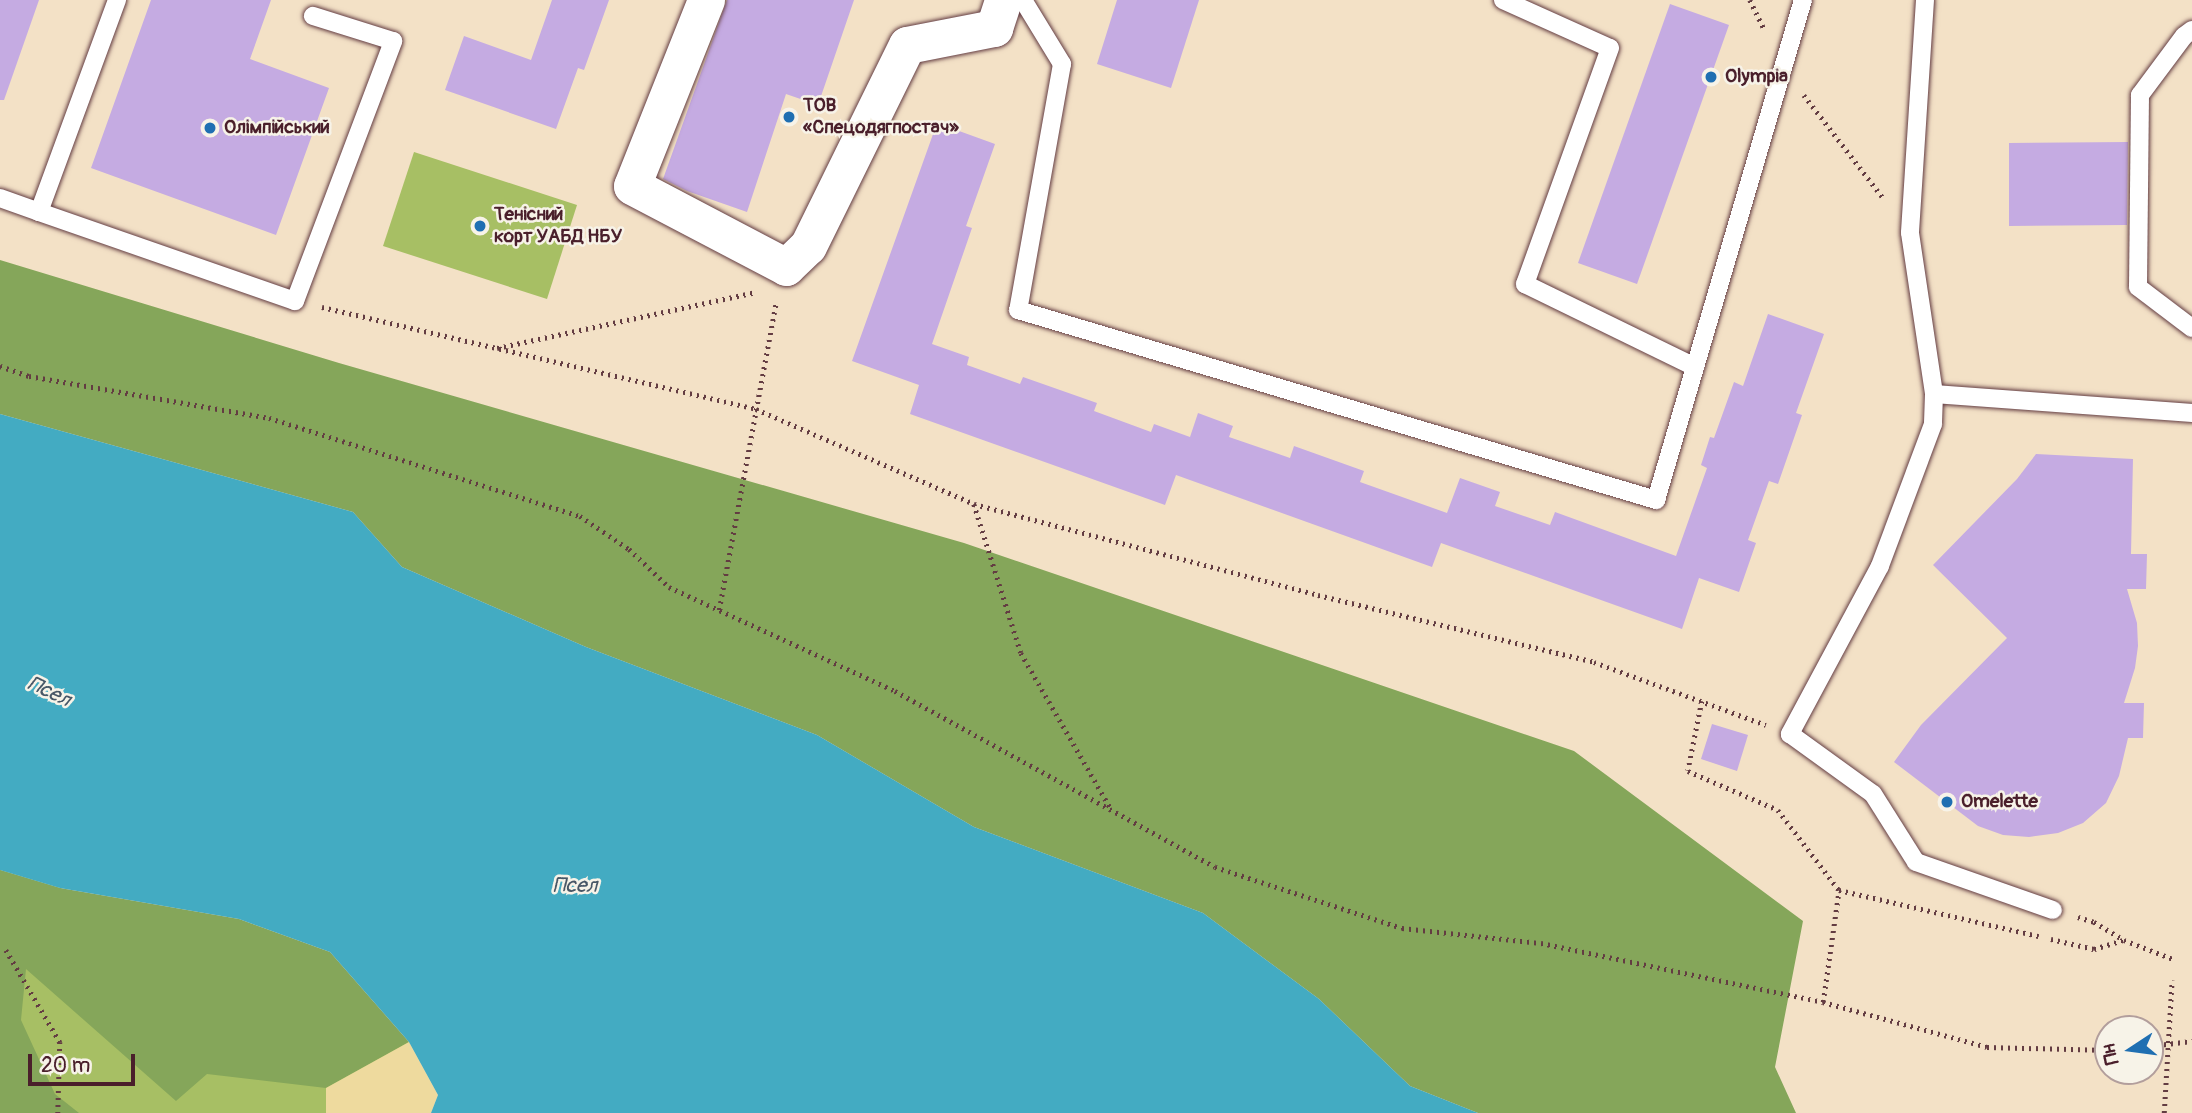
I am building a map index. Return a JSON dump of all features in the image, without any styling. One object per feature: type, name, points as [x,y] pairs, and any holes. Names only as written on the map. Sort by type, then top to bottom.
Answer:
[{"type":"street","points":[[706,0],[632,186],[784,268],[808,246],[907,45],[994,29],[1003,0]]},
{"type":"lane","points":[[39,212],[117,0]]},
{"type":"lane","points":[[1023,0],[1062,64],[1018,310],[1656,500],[1803,0]]},
{"type":"lane","points":[[1503,0],[1610,48],[1525,284],[1695,367]]},
{"type":"lane","points":[[1925,0],[1910,233],[1934,394],[1933,424],[1880,566],[1790,734],[1873,794],[1916,862],[2053,910]]},
{"type":"lane","points":[[0,198],[295,301],[393,41],[313,16]]},
{"type":"lane","points":[[2192,30],[2184,36],[2140,95],[2138,287],[2192,328]]},
{"type":"lane","points":[[1934,394],[2192,413]]},
{"type":"path","points":[[1750,0],[1783,68],[1910,233]]},
{"type":"path","points":[[496,348],[759,291],[784,268]]},
{"type":"path","points":[[719,610],[784,268]]},
{"type":"path","points":[[295,301],[756,409],[974,504],[1318,595],[1594,662],[1790,734]]},
{"type":"path","points":[[0,366],[29,376],[269,418],[580,516],[629,549],[670,587],[895,691],[1214,867],[1402,928],[1541,943],[1823,1002],[1987,1047],[2094,1050]]},
{"type":"path","points":[[974,504],[1021,653],[1111,810]]},
{"type":"path","points":[[1702,701],[1688,771],[1778,810],[1839,890],[2094,949],[2124,940]]},
{"type":"path","points":[[1823,1002],[1839,890]]},
{"type":"path","points":[[2053,910],[2094,922],[2124,940],[2173,960]]},
{"type":"path","points":[[6,950],[60,1042],[58,1113]]},
{"type":"path","points":[[2165,1113],[2172,980]]},
{"type":"path","points":[[2164,1044],[2192,1041]]},
{"type":"green space","name":"Тенісний корт УАБД НБУ","points":[[414,152],[577,205],[547,299],[383,246]]},
{"type":"green space","points":[[0,260],[339,363],[964,543],[1574,751],[1803,921],[1775,1067],[1796,1113],[1478,1113],[1410,1086],[1319,999],[1203,913],[974,827],[817,735],[586,647],[402,567],[353,512],[0,414]]},
{"type":"green space","points":[[0,870],[60,888],[409,1042],[431,1113],[0,1113]]},
{"type":"green space","points":[[0,870],[60,888],[239,919],[330,952],[409,1042],[326,1088],[207,1074],[176,1101],[26,969],[21,1020],[55,1094],[79,1113],[0,1113]]},
{"type":"sand","points":[[409,1042],[438,1095],[431,1113],[326,1113],[326,1088]]},
{"type":"water","name":"Псел","points":[[0,414],[353,512],[402,567],[586,647],[817,735],[974,827],[1203,913],[1319,999],[1410,1086],[1478,1113],[431,1113],[438,1095],[409,1042],[330,952],[239,919],[60,888],[0,870]]},
{"type":"building","points":[[0,0],[39,0],[4,100],[0,100]]},
{"type":"building","name":"Олімпійський","points":[[151,0],[271,0],[250,59],[329,88],[276,235],[91,168]]},
{"type":"building","points":[[552,0],[609,0],[584,70],[578,68],[556,129],[445,90],[464,36],[531,60]]},
{"type":"building","points":[[727,0],[854,0],[818,105],[786,94],[747,212],[687,191],[663,179]]},
{"type":"building","points":[[1117,0],[1199,0],[1171,88],[1097,64]]},
{"type":"building","points":[[1670,4],[1729,25],[1637,284],[1578,263]]},
{"type":"building","points":[[937,123],[995,144],[966,226],[972,228],[932,344],[969,357],[967,365],[1020,384],[1023,377],[1097,403],[1094,411],[1151,432],[1154,424],[1190,437],[1198,413],[1233,426],[1229,437],[1290,458],[1294,446],[1364,471],[1360,482],[1447,513],[1460,478],[1500,492],[1495,506],[1550,525],[1555,512],[1676,556],[1707,468],[1701,465],[1710,437],[1714,438],[1734,382],[1743,386],[1768,314],[1824,334],[1796,413],[1802,415],[1778,484],[1769,481],[1748,540],[1756,543],[1739,592],[1699,578],[1682,629],[1441,543],[1432,567],[1176,475],[1165,505],[910,414],[919,385],[852,361]]},
{"type":"building","points":[[2128,142],[2127,225],[2009,226],[2009,143]]},
{"type":"building","points":[[2036,454],[2133,459],[2131,554],[2147,554],[2146,589],[2127,589],[2137,623],[2138,646],[2135,668],[2124,703],[2144,703],[2143,738],[2128,738],[2119,776],[2106,803],[2083,823],[2058,833],[2029,837],[2003,835],[1978,826],[1894,762],[1921,725],[2007,638],[1933,565],[2017,479]]},
{"type":"building","points":[[1712,724],[1748,735],[1737,771],[1701,759]]},
{"type":"place","name":"Olympia","points":[[1711,77]]},
{"type":"place","name":"ТОВ «Спецодягпостач»","points":[[789,117]]},
{"type":"place","name":"Олімпійський","points":[[210,128]]},
{"type":"place","name":"Тенісний корт УАБД НБУ","points":[[480,226]]},
{"type":"place","name":"Omelette","points":[[1947,802]]}]
